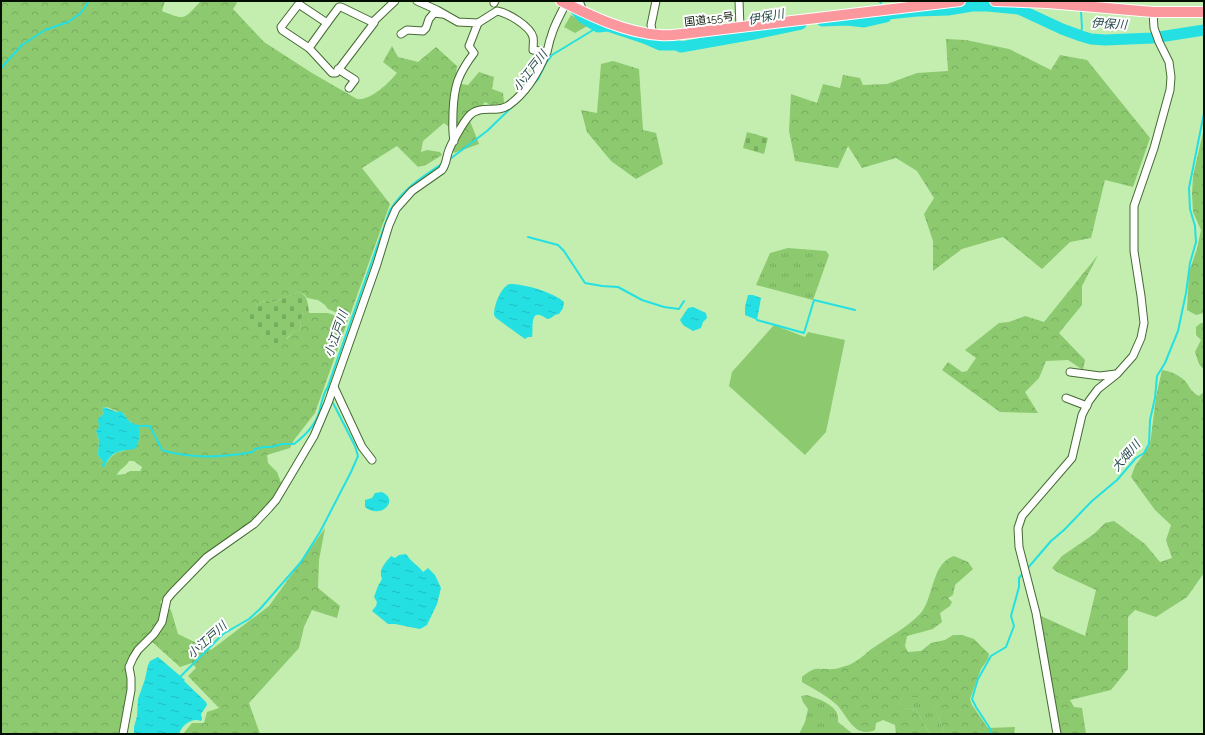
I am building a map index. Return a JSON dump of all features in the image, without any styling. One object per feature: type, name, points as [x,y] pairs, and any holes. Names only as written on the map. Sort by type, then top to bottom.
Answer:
[{"type":"highway","name":"国道155号","points":[[564,2],[616,24],[653,35],[662,36],[960,1]]},
{"type":"highway","points":[[995,1],[1153,12],[1204,12]]},
{"type":"street","points":[[327,22],[298,5],[281,27],[282,30],[309,48],[332,73],[336,72],[375,20],[395,1]]},
{"type":"street","points":[[417,1],[458,22],[478,24]]},
{"type":"street","points":[[579,1],[583,11]]},
{"type":"street","points":[[653,35],[651,25],[656,1]]},
{"type":"street","points":[[739,1],[740,27]]},
{"type":"street","points":[[123,734],[131,690],[129,667],[132,658],[154,634],[162,622],[167,599],[207,557],[245,532],[269,508],[314,436],[328,403],[377,264],[389,225],[396,209],[412,191],[442,170],[446,165],[450,148],[468,116],[474,111],[507,107],[517,99],[539,70],[547,52],[551,36],[564,2]]},
{"type":"street","points":[[309,48],[338,7],[341,7],[374,23]]},
{"type":"street","points":[[454,141],[452,130],[454,95],[460,74],[474,53],[470,49],[469,44],[478,24],[497,11],[502,12],[522,23],[530,31],[533,38],[533,50],[547,52]]},
{"type":"street","points":[[1057,734],[1036,613],[1019,547],[1018,528],[1022,516],[1072,458],[1082,415],[1089,401],[1098,389],[1116,374],[1133,356],[1141,338],[1144,323],[1134,251],[1134,206],[1154,148],[1170,90],[1171,77],[1169,62],[1154,28],[1153,12]]},
{"type":"street","points":[[401,34],[407,30],[423,31],[434,13],[445,15]]},
{"type":"street","points":[[338,69],[354,80],[349,88]]},
{"type":"street","points":[[1070,372],[1100,376],[1116,374]]},
{"type":"street","points":[[333,389],[362,447],[372,460]]},
{"type":"street","points":[[1066,398],[1087,406]]},
{"type":"green space","points":[[1,1],[165,1],[162,11],[180,17],[188,15],[201,1],[235,1],[237,3],[233,9],[264,42],[312,73],[357,99],[362,99],[373,94],[389,82],[397,73],[383,62],[392,46],[398,57],[418,62],[436,47],[457,66],[455,83],[468,85],[479,72],[494,77],[492,89],[503,93],[504,103],[492,106],[485,102],[470,121],[479,144],[454,153],[452,150],[460,136],[444,123],[423,141],[421,152],[427,150],[440,152],[442,155],[426,165],[418,167],[397,146],[362,168],[390,204],[349,318],[328,309],[318,300],[307,298],[304,294],[299,292],[271,303],[264,301],[257,305],[249,322],[258,328],[264,336],[287,339],[293,332],[300,329],[301,319],[304,313],[328,313],[348,320],[315,413],[294,440],[290,448],[267,455],[268,463],[277,472],[282,485],[262,513],[171,592],[164,596],[160,603],[171,610],[178,634],[211,650],[269,606],[325,528],[319,560],[318,588],[340,606],[337,618],[312,610],[304,627],[299,648],[249,703],[260,734],[183,734],[192,723],[204,723],[207,712],[219,708],[188,676],[196,668],[192,663],[180,667],[151,641],[127,667],[127,695],[120,734],[1,734]],"holes":[[[104,407],[123,413],[130,422],[138,425],[139,427],[138,444],[113,455],[104,467],[103,462],[98,455],[99,440],[96,431],[99,429],[99,418],[104,413],[102,410]],[[129,461],[134,461],[142,467],[141,470],[130,471],[125,474],[117,475]]]},
{"type":"green space","points":[[571,15],[589,25],[575,33],[564,27]]},
{"type":"green space","points":[[946,39],[966,40],[1009,49],[1051,70],[1060,55],[1087,60],[1150,138],[1133,187],[1105,180],[1091,238],[1070,242],[1042,269],[1003,237],[962,249],[933,271],[933,241],[924,214],[934,198],[917,171],[896,158],[862,168],[848,146],[838,168],[795,161],[789,131],[791,94],[817,103],[823,84],[840,88],[843,75],[860,78],[863,85],[887,84],[917,73],[948,71]]},
{"type":"green space","points":[[613,61],[639,69],[643,130],[656,133],[663,164],[636,179],[611,161],[587,132],[581,110],[597,113],[601,64]]},
{"type":"green space","points":[[1204,128],[1204,313],[1196,315],[1187,310],[1189,272],[1197,249],[1201,230],[1193,212],[1192,194],[1193,176]]},
{"type":"green space","points":[[747,132],[768,138],[764,154],[743,148]]},
{"type":"green space","points":[[788,248],[826,251],[829,255],[813,300],[756,285],[770,253]]},
{"type":"green space","points":[[1098,255],[1082,286],[1082,305],[1059,333],[1085,360],[1083,370],[1068,360],[1046,361],[1039,378],[1025,392],[1038,413],[1000,412],[942,370],[948,362],[962,372],[967,371],[976,358],[965,350],[999,323],[1009,322],[1025,316],[1044,322]]},
{"type":"green space","points":[[299,292],[306,298],[309,313],[304,313],[301,319],[300,329],[293,332],[283,342],[273,345],[249,322],[248,315],[261,302],[264,301],[271,303]]},
{"type":"green space","points":[[1201,323],[1204,323],[1204,370],[1199,364],[1195,352],[1201,340],[1196,335],[1196,327]]},
{"type":"green space","points":[[774,325],[805,337],[808,332],[845,340],[826,432],[805,455],[729,386],[732,372]]},
{"type":"green space","points":[[1162,370],[1181,377],[1186,381],[1193,392],[1199,396],[1204,392],[1204,573],[1187,597],[1156,617],[1135,610],[1128,617],[1128,669],[1111,690],[1070,700],[1074,707],[1082,708],[1086,734],[1059,734],[1041,616],[1085,636],[1096,590],[1057,572],[1052,568],[1062,556],[1094,534],[1105,523],[1114,521],[1145,544],[1160,562],[1172,558],[1166,540],[1171,525],[1155,510],[1131,477],[1135,466],[1150,445],[1156,397]]},
{"type":"green space","points":[[954,556],[968,562],[973,569],[955,585],[953,595],[948,598],[952,602],[950,606],[940,613],[942,622],[933,629],[907,636],[905,646],[908,652],[921,651],[931,643],[945,640],[953,635],[962,635],[974,639],[989,654],[988,659],[981,669],[970,699],[972,705],[988,728],[1015,727],[1014,734],[944,734],[939,717],[928,700],[914,697],[903,697],[898,703],[904,708],[916,710],[930,734],[896,734],[895,725],[883,720],[876,723],[875,730],[873,731],[866,732],[857,729],[849,722],[837,705],[802,682],[802,677],[815,669],[835,669],[851,664],[909,624],[925,607],[941,566]]},
{"type":"green space","points":[[807,695],[823,701],[833,707],[838,716],[838,722],[853,734],[799,734],[805,722],[808,709],[801,696]]},
{"type":"green space","points":[[903,697],[928,699],[939,717],[944,734],[930,734],[916,710],[904,708],[897,703]]},
{"type":"water","points":[[509,284],[531,287],[553,295],[564,302],[563,308],[559,314],[549,319],[541,315],[534,317],[532,337],[525,339],[494,315],[498,298]]},
{"type":"water","points":[[748,295],[761,298],[757,320],[745,315]]},
{"type":"water","points":[[693,307],[706,313],[707,318],[703,322],[701,328],[693,331],[683,325],[680,320],[688,308]]},
{"type":"water","points":[[104,407],[117,412],[121,411],[130,422],[138,425],[139,433],[137,447],[135,449],[120,451],[112,455],[104,468],[102,466],[103,462],[98,455],[99,440],[96,431],[99,427],[98,419],[104,413],[102,410]]},
{"type":"water","points":[[382,492],[387,495],[389,500],[389,504],[386,507],[377,511],[365,507],[365,500],[372,498],[375,493]]},
{"type":"water","points":[[406,554],[423,572],[428,568],[435,575],[441,588],[437,604],[427,625],[420,629],[388,624],[372,611],[376,606],[377,602],[374,597],[382,579],[381,573],[386,561],[391,556],[395,558],[399,555]]},
{"type":"water","points":[[158,657],[185,680],[184,681],[206,702],[207,705],[201,714],[201,721],[191,721],[182,728],[179,734],[134,734],[138,699],[148,665],[150,661]]},
{"type":"waterway","points":[[1,68],[22,45],[45,30],[68,22],[81,13],[89,1]]},
{"type":"waterway","name":"伊保川","points":[[822,21],[847,20],[864,22],[886,17],[888,14],[948,10],[972,6],[988,6],[1019,9],[1062,29],[1091,39],[1105,40],[1153,38],[1204,30]]},
{"type":"waterway","name":"伊保川","points":[[575,9],[583,18],[598,27],[608,26],[660,45],[677,45],[681,47],[801,24]]},
{"type":"waterway","points":[[1081,12],[1081,36]]},
{"type":"waterway","name":"小江戸川","points":[[529,89],[538,79],[552,55],[598,27]]},
{"type":"waterway","name":"大畑川","points":[[1204,82],[1204,92]]},
{"type":"waterway","name":"小江戸川","points":[[450,159],[487,131],[515,104]]},
{"type":"waterway","name":"大畑川","points":[[1027,569],[1051,541],[1064,530],[1092,501],[1117,480],[1136,458],[1144,453],[1149,444],[1150,420],[1155,398],[1157,376],[1165,363],[1178,331],[1186,293],[1190,263],[1196,242],[1195,226],[1190,209],[1189,188],[1204,113]]},
{"type":"waterway","name":"小江戸川","points":[[329,395],[328,386],[390,210],[407,189],[443,163]]},
{"type":"waterway","points":[[528,237],[558,245],[564,251],[585,283],[618,287],[642,300],[664,307],[679,309],[684,301]]},
{"type":"waterway","points":[[757,320],[804,333],[814,300],[855,310]]},
{"type":"waterway","points":[[139,426],[150,426],[162,450],[176,454],[198,456],[231,455],[253,452],[255,449],[264,447],[294,444],[303,437],[314,424],[319,414],[327,388]]},
{"type":"waterway","name":"小江戸川","points":[[181,676],[223,634],[249,619],[260,609],[301,562],[320,532],[358,456],[355,446],[331,399]]},
{"type":"waterway","name":"大畑川","points":[[992,734],[972,699],[978,679],[991,656],[1006,647],[1014,626],[1011,616],[1019,587],[1019,578],[1024,572]]}]
